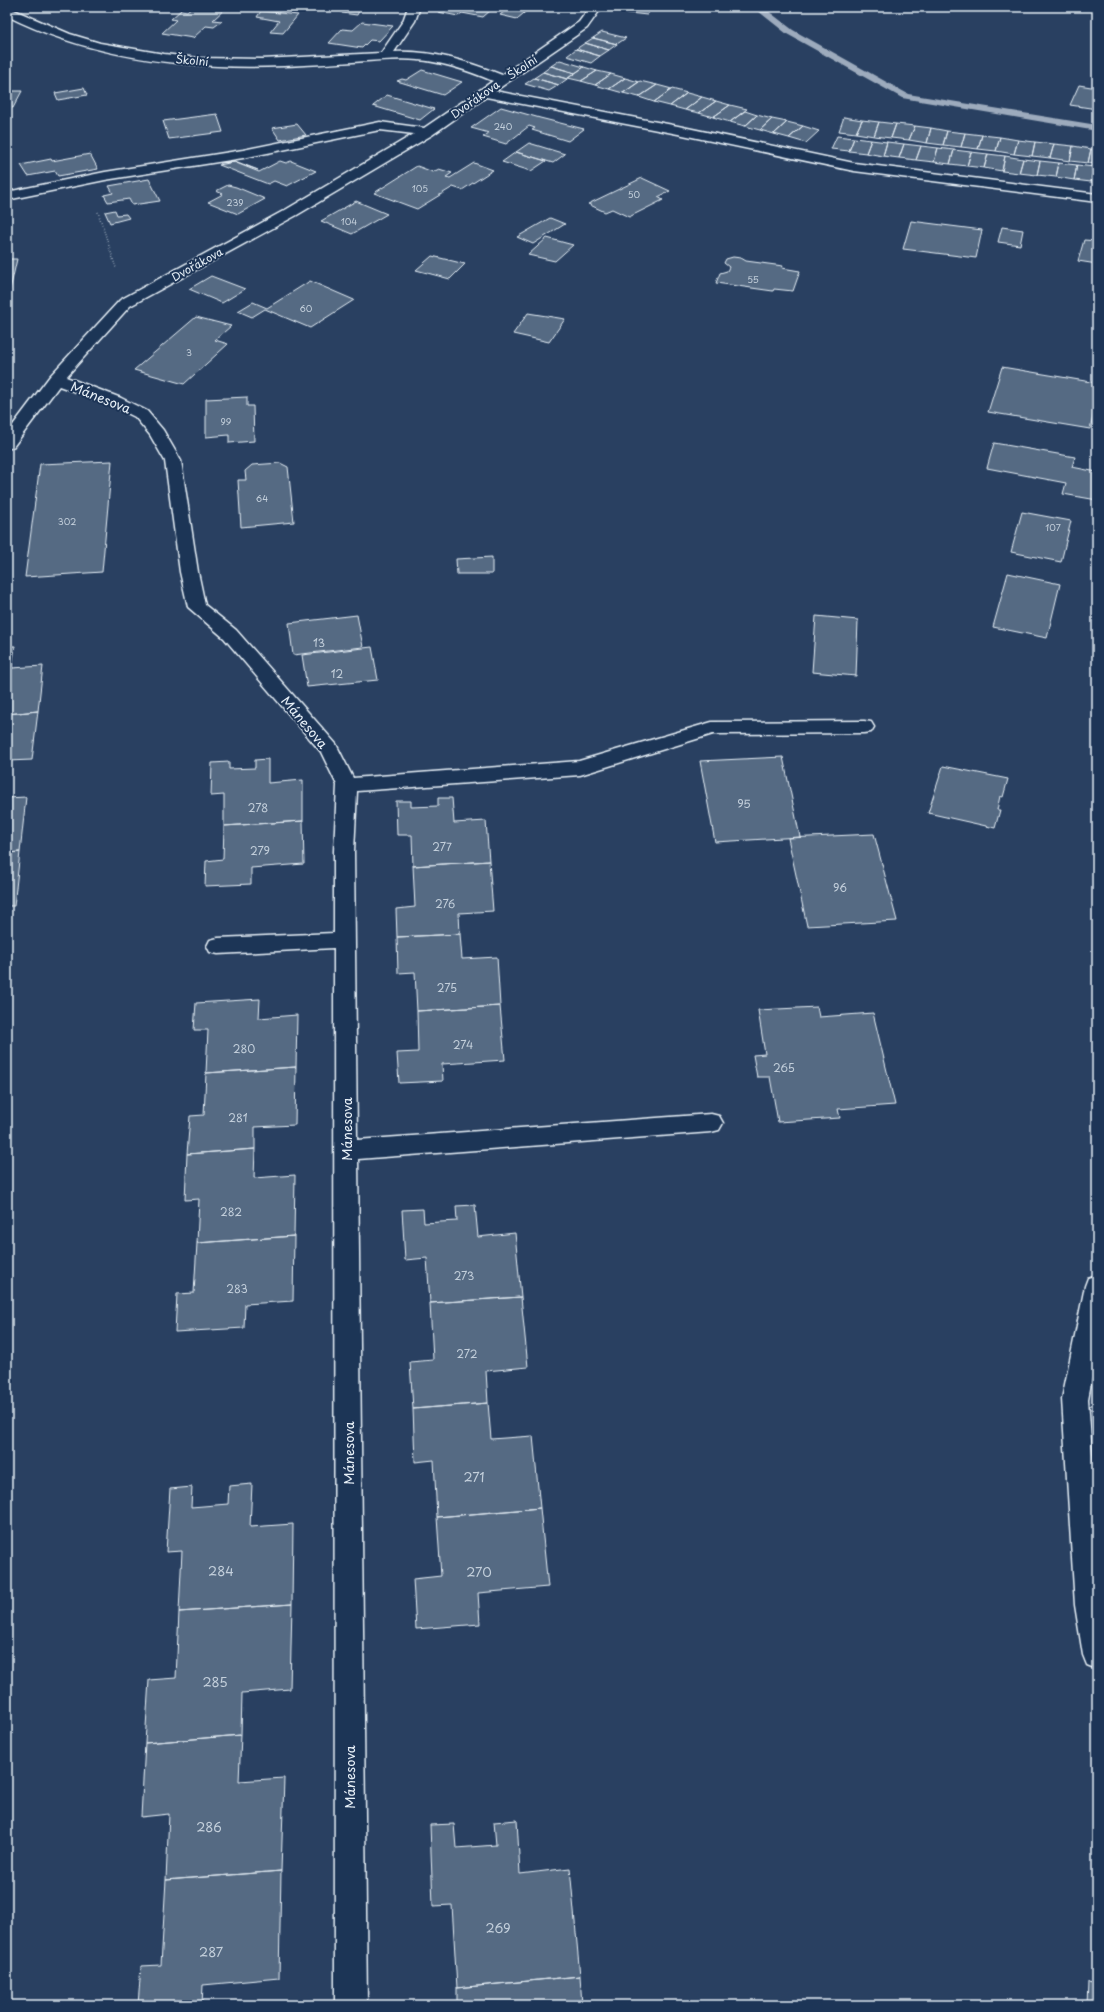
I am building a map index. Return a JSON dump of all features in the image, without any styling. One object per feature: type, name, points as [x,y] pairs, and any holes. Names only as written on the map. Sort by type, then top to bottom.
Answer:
[{"type":"street","points":[[385,56],[410,20],[414,7]]},
{"type":"street","name":"Školní","points":[[7,11],[31,25],[98,46],[186,61],[261,64],[385,56],[419,56],[463,64],[503,80],[583,25],[596,7]]},
{"type":"street","name":"Dvořákova","points":[[7,444],[56,379],[126,304],[292,212],[427,132],[503,80]]},
{"type":"street","points":[[485,92],[678,130],[854,167],[1097,198]]},
{"type":"street","points":[[7,196],[85,180],[243,154],[380,126],[427,132]]},
{"type":"street","name":"Mánesova","points":[[56,379],[115,401],[141,414],[157,433],[173,460],[189,572],[197,607],[230,634],[329,749],[347,785],[344,851],[351,2005]]},
{"type":"street","points":[[347,785],[580,768],[712,728],[864,727]]},
{"type":"street","points":[[218,946],[345,940]]},
{"type":"street","points":[[346,1150],[711,1123]]},
{"type":"street","points":[[1097,1286],[1075,1399],[1089,1605],[1097,1655]]},
{"type":"path","points":[[85,180],[104,228],[126,304]]},
{"type":"building","points":[[192,7],[227,7],[213,20],[222,21],[214,27],[206,26],[193,38],[162,33],[176,20],[171,19],[181,10],[187,11]]},
{"type":"building","points":[[342,7],[361,7],[357,15],[342,13]]},
{"type":"building","points":[[443,7],[477,7],[491,10],[483,17],[462,13],[458,16],[438,12]]},
{"type":"building","points":[[510,7],[531,7],[517,19],[500,15]]},
{"type":"building","points":[[623,7],[652,7],[647,15],[620,12]]},
{"type":"building","points":[[261,11],[298,15],[283,33],[270,32],[279,21],[257,17]]},
{"type":"building","points":[[362,22],[393,26],[379,41],[370,40],[362,48],[329,43],[342,29],[353,30]]},
{"type":"building","points":[[602,32],[626,38],[617,44],[593,38]]},
{"type":"building","points":[[593,38],[617,44],[609,50],[585,43]]},
{"type":"building","points":[[585,43],[609,50],[600,56],[576,49]]},
{"type":"building","points":[[576,49],[600,56],[591,63],[567,56]]},
{"type":"building","points":[[560,60],[584,67],[575,73],[551,66]]},
{"type":"building","points":[[551,66],[575,73],[567,79],[543,72]]},
{"type":"building","points":[[584,67],[597,71],[581,81],[568,78]]},
{"type":"building","points":[[422,70],[462,82],[443,95],[397,81],[402,79],[406,80]]},
{"type":"building","points":[[597,71],[611,74],[595,85],[581,81]]},
{"type":"building","points":[[543,72],[567,79],[559,85],[534,78]]},
{"type":"building","points":[[611,74],[625,78],[609,89],[595,85]]},
{"type":"building","points":[[534,78],[559,85],[549,91],[525,84]]},
{"type":"building","points":[[625,78],[639,82],[623,93],[609,89]]},
{"type":"building","points":[[640,81],[657,85],[639,97],[623,93]]},
{"type":"building","points":[[657,85],[672,89],[654,102],[639,97]]},
{"type":"building","points":[[1079,85],[1097,88],[1097,109],[1070,105]]},
{"type":"building","points":[[84,88],[87,95],[58,100],[55,93]]},
{"type":"building","points":[[672,89],[687,93],[670,106],[654,102]]},
{"type":"building","points":[[7,91],[22,91],[13,108],[7,107]]},
{"type":"building","points":[[687,93],[702,97],[685,110],[670,106]]},
{"type":"building","points":[[387,95],[434,109],[420,120],[373,106]]},
{"type":"building","points":[[702,97],[716,101],[699,113],[685,110]]},
{"type":"building","points":[[716,101],[730,105],[713,117],[699,113]]},
{"type":"building","points":[[730,105],[747,109],[730,122],[713,117]]},
{"type":"building","points":[[501,107],[584,129],[568,141],[532,130],[535,128],[529,126],[506,144],[483,137],[489,133],[471,128]]},
{"type":"building","points":[[745,111],[757,115],[745,126],[730,122]]},
{"type":"building","points":[[217,114],[223,132],[169,139],[163,121]]},
{"type":"building","points":[[757,115],[772,119],[760,130],[745,126]]},
{"type":"building","points":[[844,117],[862,120],[856,133],[839,131]]},
{"type":"building","points":[[772,119],[787,122],[774,134],[760,130]]},
{"type":"building","points":[[862,120],[879,122],[874,136],[856,133]]},
{"type":"building","points":[[787,122],[803,126],[789,138],[774,134]]},
{"type":"building","points":[[879,122],[896,124],[891,138],[874,136]]},
{"type":"building","points":[[297,124],[306,135],[280,140],[272,128]]},
{"type":"building","points":[[896,124],[915,126],[909,140],[891,138]]},
{"type":"building","points":[[803,126],[819,131],[806,143],[789,138]]},
{"type":"building","points":[[915,126],[931,128],[927,143],[909,140]]},
{"type":"building","points":[[931,128],[947,131],[943,145],[927,143]]},
{"type":"building","points":[[947,131],[965,133],[961,147],[943,145]]},
{"type":"building","points":[[965,133],[982,135],[978,149],[961,147]]},
{"type":"building","points":[[982,135],[1000,137],[996,151],[978,149]]},
{"type":"building","points":[[837,136],[854,138],[849,151],[831,149]]},
{"type":"building","points":[[1000,137],[1018,140],[1014,154],[996,151]]},
{"type":"building","points":[[854,138],[871,140],[866,153],[849,151]]},
{"type":"building","points":[[871,140],[887,142],[883,156],[866,153]]},
{"type":"building","points":[[1018,140],[1035,142],[1032,156],[1014,154]]},
{"type":"building","points":[[887,142],[904,144],[899,158],[883,156]]},
{"type":"building","points":[[1035,142],[1054,144],[1050,158],[1032,156]]},
{"type":"building","points":[[529,143],[565,154],[553,163],[516,152]]},
{"type":"building","points":[[904,144],[921,146],[916,160],[899,158]]},
{"type":"building","points":[[1054,144],[1073,146],[1070,161],[1050,158]]},
{"type":"building","points":[[921,146],[938,148],[934,162],[916,160]]},
{"type":"building","points":[[1073,146],[1091,149],[1088,163],[1070,161]]},
{"type":"building","points":[[938,148],[954,150],[950,164],[934,162]]},
{"type":"building","points":[[1091,149],[1097,150],[1097,164],[1088,163]]},
{"type":"building","points":[[954,150],[971,152],[967,166],[950,164]]},
{"type":"building","points":[[516,152],[546,161],[531,171],[502,162]]},
{"type":"building","points":[[971,152],[988,154],[984,168],[967,166]]},
{"type":"building","points":[[90,154],[98,169],[58,176],[55,171],[28,176],[21,165],[51,159],[52,161]]},
{"type":"building","points":[[988,154],[1005,156],[1002,171],[984,168]]},
{"type":"building","points":[[1005,156],[1023,159],[1019,173],[1002,171]]},
{"type":"building","points":[[1023,159],[1040,161],[1037,175],[1019,173]]},
{"type":"building","points":[[235,161],[258,170],[234,162],[220,163]]},
{"type":"building","points":[[280,161],[286,163],[291,161],[316,171],[287,186],[274,181],[268,184],[219,165],[234,162],[259,172]]},
{"type":"building","points":[[1040,161],[1059,163],[1056,177],[1037,175]]},
{"type":"building","points":[[474,163],[493,170],[462,190],[453,187],[417,209],[374,193],[417,166],[433,172],[439,169],[452,173],[446,177],[450,178]]},
{"type":"building","points":[[1059,163],[1077,165],[1074,180],[1056,177]]},
{"type":"building","points":[[1077,165],[1094,167],[1091,182],[1074,180]]},
{"type":"building","points":[[1094,167],[1097,168],[1097,183],[1091,182]]},
{"type":"building","points":[[642,178],[670,191],[658,197],[663,200],[629,217],[612,209],[605,212],[588,204]]},
{"type":"building","points":[[149,179],[160,201],[132,205],[129,199],[108,202],[104,195],[113,193],[109,186]]},
{"type":"building","points":[[228,185],[265,199],[238,214],[208,202],[223,194],[216,191]]},
{"type":"building","points":[[356,201],[387,214],[352,234],[321,221]]},
{"type":"building","points":[[115,210],[117,215],[126,214],[129,218],[110,223],[105,212]]},
{"type":"building","points":[[550,218],[565,224],[533,244],[517,237]]},
{"type":"building","points":[[911,221],[982,230],[976,258],[903,249]]},
{"type":"building","points":[[1002,227],[1023,230],[1020,245],[998,242]]},
{"type":"building","points":[[547,238],[573,245],[555,261],[528,255]]},
{"type":"building","points":[[1084,240],[1097,241],[1097,264],[1078,261]]},
{"type":"building","points":[[432,256],[465,264],[450,279],[416,270]]},
{"type":"building","points":[[733,257],[741,258],[746,261],[783,266],[782,268],[800,271],[793,291],[774,289],[773,291],[716,283],[720,273],[727,271],[729,267],[724,263],[726,259]]},
{"type":"building","points":[[7,259],[17,259],[7,303]]},
{"type":"building","points":[[211,276],[245,289],[222,303],[189,289]]},
{"type":"building","points":[[310,281],[354,300],[310,328],[265,309],[252,317],[238,311],[253,302],[267,308]]},
{"type":"building","points":[[528,313],[565,319],[549,342],[513,334]]},
{"type":"building","points":[[196,317],[231,326],[215,340],[228,344],[184,384],[134,370]]},
{"type":"building","points":[[1002,367],[1097,383],[1097,400],[1090,429],[988,412]]},
{"type":"building","points":[[247,397],[247,406],[253,406],[254,441],[229,443],[229,435],[206,437],[206,399]]},
{"type":"building","points":[[994,443],[1075,457],[1072,467],[1097,472],[1097,500],[1063,494],[1066,483],[987,468]]},
{"type":"building","points":[[112,461],[102,572],[25,577],[40,464]]},
{"type":"building","points":[[280,463],[288,467],[294,522],[241,527],[238,480],[246,480],[245,471],[252,465]]},
{"type":"building","points":[[1022,512],[1071,521],[1061,562],[1011,552]]},
{"type":"building","points":[[492,557],[492,574],[457,574],[456,559]]},
{"type":"building","points":[[1008,573],[1060,584],[1047,638],[993,627]]},
{"type":"building","points":[[357,615],[363,647],[293,655],[289,623]]},
{"type":"building","points":[[816,616],[858,620],[856,676],[812,672]]},
{"type":"building","points":[[7,646],[15,646],[12,668],[43,666],[38,711],[7,714]]},
{"type":"building","points":[[372,647],[378,680],[307,687],[302,655]]},
{"type":"building","points":[[38,711],[32,760],[7,761],[7,714]]},
{"type":"building","points":[[783,757],[800,837],[715,842],[700,761]]},
{"type":"building","points":[[268,759],[268,783],[303,780],[303,821],[224,826],[224,795],[211,796],[212,763],[229,762],[229,769],[255,768],[255,760]]},
{"type":"building","points":[[943,766],[1008,779],[1003,797],[1000,796],[997,810],[1000,810],[995,828],[928,813]]},
{"type":"building","points":[[26,797],[20,852],[7,853],[7,798]]},
{"type":"building","points":[[438,798],[452,798],[454,823],[486,821],[489,861],[413,866],[412,835],[397,835],[396,801],[411,801],[411,807],[438,806]]},
{"type":"building","points":[[303,821],[304,864],[251,868],[251,884],[205,886],[206,861],[223,859],[224,826]]},
{"type":"building","points":[[874,834],[897,921],[807,926],[788,838]]},
{"type":"building","points":[[20,852],[14,906],[7,906],[7,853]]},
{"type":"building","points":[[489,861],[493,911],[459,913],[460,934],[397,937],[396,909],[415,907],[413,866]]},
{"type":"building","points":[[460,934],[462,959],[497,957],[500,1006],[417,1011],[415,972],[398,973],[397,937]]},
{"type":"building","points":[[260,999],[259,1018],[297,1015],[296,1067],[206,1073],[208,1030],[194,1030],[196,1003]]},
{"type":"building","points":[[500,1006],[505,1060],[442,1064],[443,1081],[399,1083],[397,1053],[418,1052],[417,1011]]},
{"type":"building","points":[[817,1007],[819,1017],[873,1013],[895,1105],[838,1109],[840,1118],[778,1122],[770,1077],[757,1077],[753,1055],[765,1054],[758,1010]]},
{"type":"building","points":[[296,1067],[295,1125],[255,1127],[255,1149],[187,1154],[190,1116],[204,1115],[206,1073]]},
{"type":"building","points":[[255,1149],[254,1178],[295,1175],[294,1236],[197,1243],[199,1199],[185,1200],[187,1154]]},
{"type":"building","points":[[475,1205],[478,1237],[515,1233],[521,1297],[430,1303],[427,1258],[405,1260],[402,1210],[423,1209],[424,1223],[457,1221],[456,1206]]},
{"type":"building","points":[[294,1236],[293,1301],[245,1304],[244,1328],[175,1332],[177,1294],[194,1293],[197,1243]]},
{"type":"building","points":[[521,1297],[528,1367],[486,1371],[488,1403],[413,1409],[410,1362],[433,1360],[430,1303]]},
{"type":"building","points":[[488,1403],[491,1439],[533,1436],[540,1508],[437,1517],[434,1460],[415,1462],[413,1409]]},
{"type":"building","points":[[252,1484],[250,1527],[293,1524],[292,1604],[179,1612],[182,1551],[166,1552],[170,1489],[192,1487],[191,1507],[228,1504],[229,1486]]},
{"type":"building","points":[[540,1508],[548,1587],[478,1593],[480,1624],[416,1629],[413,1579],[441,1576],[437,1517]]},
{"type":"building","points":[[292,1604],[290,1689],[242,1693],[241,1735],[145,1743],[149,1680],[176,1678],[179,1612]]},
{"type":"building","points":[[241,1735],[239,1781],[284,1778],[281,1871],[166,1880],[169,1814],[141,1817],[145,1743]]},
{"type":"building","points":[[517,1820],[520,1874],[570,1868],[580,1976],[457,1988],[452,1905],[433,1906],[430,1825],[454,1824],[456,1848],[496,1845],[494,1822]]},
{"type":"building","points":[[281,1871],[279,1978],[203,1985],[202,2005],[138,2005],[141,1966],[161,1965],[166,1880]]},
{"type":"building","points":[[580,1976],[582,2005],[457,2005],[457,1988]]},
{"type":"building","points":[[1088,1983],[1097,1985],[1097,2005],[1087,2005]]},
{"type":"waterway","points":[[757,7],[790,32],[905,96],[1097,128]]}]
